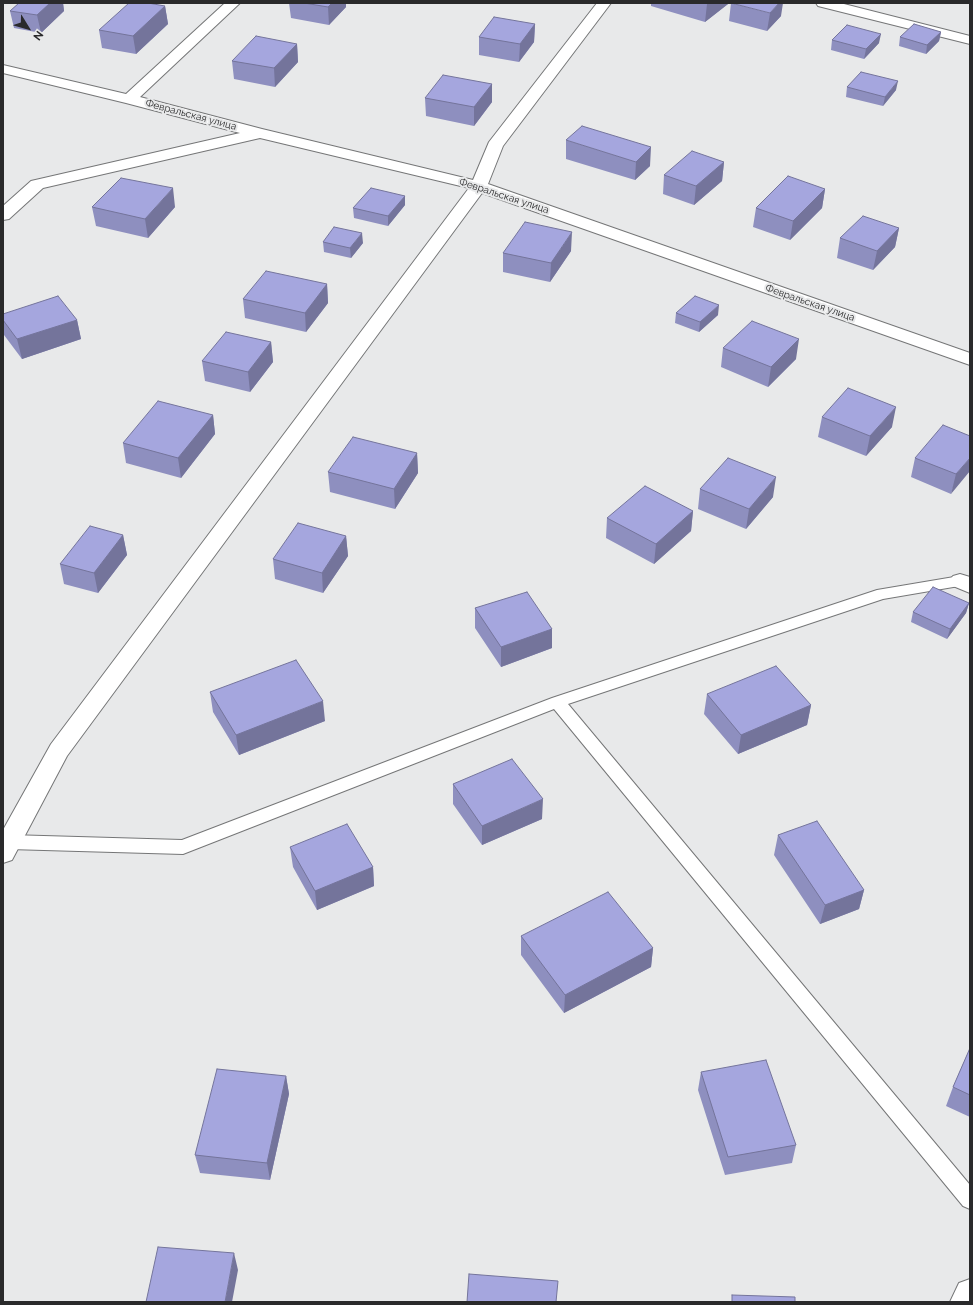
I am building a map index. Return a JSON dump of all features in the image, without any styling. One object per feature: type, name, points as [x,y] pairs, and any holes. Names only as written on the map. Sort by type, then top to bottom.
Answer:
[{"type":"street","points":[[129,99],[234,3]]},
{"type":"street","points":[[6,847],[59,750],[479,186],[495,145],[604,3]]},
{"type":"street","points":[[824,3],[970,40]]},
{"type":"street","name":"Февральская улица","points":[[3,69],[479,186],[970,359]]},
{"type":"street","points":[[3,215],[37,184],[259,133]]},
{"type":"street","points":[[965,1302],[970,1293]]},
{"type":"lane","points":[[6,847],[183,847],[557,702],[882,594],[965,583]]},
{"type":"lane","points":[[557,702],[970,1200]]},
{"type":"building","points":[[19,3],[50,3],[37,15],[10,11]]},
{"type":"building","points":[[129,3],[148,3],[165,6],[133,36],[99,30]]},
{"type":"building","points":[[304,3],[332,3],[328,7]]},
{"type":"building","points":[[731,3],[779,3],[770,13]]},
{"type":"building","points":[[494,17],[535,24],[520,44],[479,37]]},
{"type":"building","points":[[914,24],[941,32],[927,45],[900,37]]},
{"type":"building","points":[[847,25],[881,34],[866,49],[832,40]]},
{"type":"building","points":[[256,36],[297,44],[274,68],[232,61]]},
{"type":"building","points":[[861,72],[898,81],[885,97],[847,87]]},
{"type":"building","points":[[443,75],[492,84],[474,107],[425,98]]},
{"type":"building","points":[[582,126],[651,147],[636,162],[566,140]]},
{"type":"building","points":[[692,151],[724,162],[696,186],[664,175]]},
{"type":"building","points":[[788,176],[825,189],[793,221],[756,208]]},
{"type":"building","points":[[121,178],[173,188],[145,219],[92,207]]},
{"type":"building","points":[[371,188],[405,196],[388,216],[353,208]]},
{"type":"building","points":[[863,216],[899,228],[877,251],[840,238]]},
{"type":"building","points":[[525,222],[572,232],[551,263],[503,253]]},
{"type":"building","points":[[334,227],[362,233],[350,248],[323,242]]},
{"type":"building","points":[[266,271],[327,284],[305,313],[243,299]]},
{"type":"building","points":[[58,296],[77,320],[17,339],[3,320],[3,314]]},
{"type":"building","points":[[695,296],[719,305],[700,322],[676,313]]},
{"type":"building","points":[[752,321],[799,339],[771,367],[723,348]]},
{"type":"building","points":[[226,332],[271,342],[248,372],[202,361]]},
{"type":"building","points":[[848,388],[896,407],[870,436],[822,417]]},
{"type":"building","points":[[158,401],[213,415],[178,458],[123,443]]},
{"type":"building","points":[[943,425],[970,436],[970,458],[956,474],[915,458]]},
{"type":"building","points":[[353,437],[417,453],[394,489],[328,472]]},
{"type":"building","points":[[728,458],[776,477],[749,509],[700,489]]},
{"type":"building","points":[[645,486],[693,511],[656,544],[607,518]]},
{"type":"building","points":[[298,523],[346,536],[322,573],[273,559]]},
{"type":"building","points":[[90,526],[123,535],[94,573],[60,564]]},
{"type":"building","points":[[933,587],[969,603],[950,629],[913,612]]},
{"type":"building","points":[[527,592],[552,629],[501,647],[475,608]]},
{"type":"building","points":[[296,660],[323,701],[236,735],[210,692]]},
{"type":"building","points":[[776,666],[811,705],[741,735],[707,694]]},
{"type":"building","points":[[512,759],[543,799],[482,826],[453,784]]},
{"type":"building","points":[[817,821],[864,890],[825,905],[778,835]]},
{"type":"building","points":[[347,824],[373,867],[315,891],[290,847]]},
{"type":"building","points":[[608,892],[653,948],[565,995],[521,936]]},
{"type":"building","points":[[970,1048],[970,1095],[953,1087]]},
{"type":"building","points":[[766,1060],[796,1145],[728,1157],[701,1072]]},
{"type":"building","points":[[217,1069],[286,1076],[267,1163],[195,1155]]},
{"type":"building","points":[[158,1247],[234,1253],[225,1302],[146,1302]]},
{"type":"building","points":[[469,1274],[558,1281],[556,1302],[467,1302]]},
{"type":"building","points":[[732,1295],[795,1297],[795,1302],[732,1302]]}]
